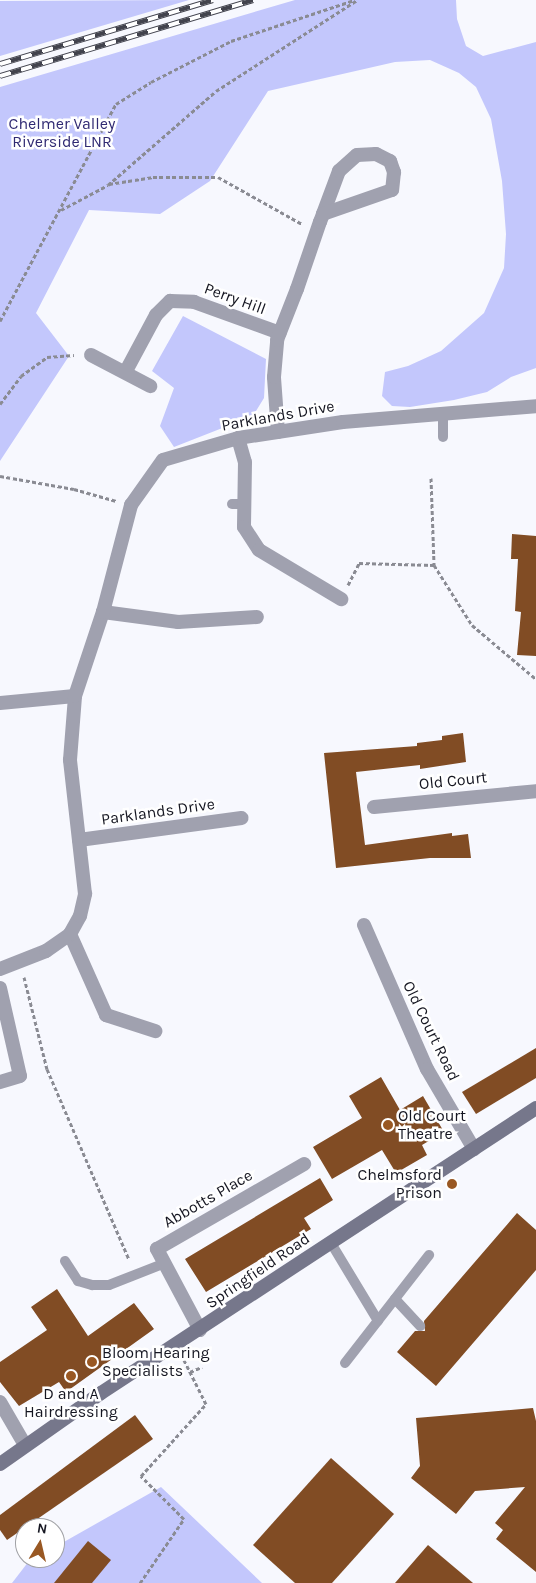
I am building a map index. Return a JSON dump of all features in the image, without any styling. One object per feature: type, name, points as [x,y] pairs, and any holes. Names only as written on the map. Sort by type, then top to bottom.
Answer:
[{"type":"main road","name":"Springfield Road","points":[[0,1464],[25,1445],[536,1108]]},
{"type":"street","name":"Perry Hill","points":[[278,432],[274,378],[280,333],[316,232],[339,171],[357,155],[376,154],[390,161],[394,172],[392,190],[323,214]]},
{"type":"street","name":"Perry Hill","points":[[126,371],[156,315],[170,301],[194,302],[280,333]]},
{"type":"street","points":[[91,354],[126,371],[150,386]]},
{"type":"street","name":"Parklands Drive","points":[[70,934],[80,916],[85,894],[70,760],[75,696],[103,612],[131,505],[163,460],[238,438],[343,422],[536,406]]},
{"type":"street","points":[[238,438],[244,462],[237,504],[244,527],[259,550],[341,599]]},
{"type":"street","points":[[103,612],[128,618],[178,622],[256,617]]},
{"type":"street","points":[[0,703],[75,696]]},
{"type":"street","name":"Old Court","points":[[374,807],[536,791]]},
{"type":"street","name":"Parklands Drive","points":[[79,840],[242,818]]},
{"type":"street","name":"Old Court Road","points":[[364,925],[427,1069],[474,1149]]},
{"type":"street","points":[[0,969],[20,962],[70,934],[106,1015],[155,1031]]},
{"type":"street","points":[[0,988],[20,1076],[0,1082]]},
{"type":"street","name":"Abbotts Place","points":[[200,1330],[157,1249],[304,1164]]},
{"type":"street","points":[[0,1402],[5,1418],[25,1445]]},
{"type":"lane","points":[[443,414],[443,437]]},
{"type":"lane","points":[[331,1243],[378,1321]]},
{"type":"lane","points":[[345,1363],[429,1255]]},
{"type":"lane","points":[[65,1261],[78,1280],[92,1285],[109,1285],[165,1263]]},
{"type":"lane","points":[[395,1299],[420,1326]]},
{"type":"path","points":[[60,210],[108,184],[216,91],[356,0]]},
{"type":"path","points":[[0,321],[116,104],[150,82],[231,41],[356,0]]},
{"type":"path","points":[[108,184],[153,177],[218,177],[316,232]]},
{"type":"path","points":[[0,404],[21,376],[47,357],[91,354]]},
{"type":"path","points":[[0,476],[74,489],[131,505]]},
{"type":"path","points":[[431,478],[434,565],[472,625],[536,679]]},
{"type":"path","points":[[341,599],[360,564],[434,565]]},
{"type":"path","points":[[20,962],[47,1069],[126,1260],[157,1249]]},
{"type":"path","points":[[140,1583],[184,1519],[141,1476],[206,1404],[177,1345]]},
{"type":"path","points":[[190,1372],[202,1367]]},
{"type":"green space","points":[[189,0],[0,56],[0,1]]},
{"type":"green space","name":"Chelmer Valley Riverside LNR","points":[[295,0],[456,0],[457,19],[466,46],[483,56],[536,42],[536,368],[511,377],[487,392],[454,400],[410,407],[392,406],[382,396],[385,372],[408,366],[441,351],[484,313],[504,268],[506,234],[502,181],[491,119],[476,87],[459,73],[430,60],[395,62],[268,91],[210,181],[160,214],[89,210],[36,313],[69,356],[0,461],[0,87]]},
{"type":"green space","points":[[183,316],[266,359],[264,398],[253,416],[174,447],[160,426],[174,388],[152,371]]},
{"type":"green space","points":[[161,1487],[262,1583],[12,1583],[24,1568],[65,1568],[65,1541]]},
{"type":"building","points":[[512,534],[536,536],[536,656],[517,655],[521,612],[515,611],[518,559],[511,559]]},
{"type":"building","points":[[463,733],[466,762],[420,769],[420,765],[356,772],[365,845],[452,833],[452,836],[468,834],[471,858],[430,858],[336,868],[324,753],[417,746],[417,743],[442,740],[442,736]]},
{"type":"building","points":[[536,1048],[536,1078],[476,1114],[462,1092]]},
{"type":"building","points":[[381,1077],[400,1110],[423,1096],[444,1132],[422,1145],[427,1155],[396,1173],[382,1150],[332,1179],[313,1147],[362,1118],[349,1096]]},
{"type":"building","points":[[320,1178],[333,1200],[304,1218],[311,1229],[206,1292],[185,1259]]},
{"type":"building","points":[[517,1213],[536,1230],[536,1270],[436,1386],[397,1352],[415,1331],[425,1331],[424,1321]]},
{"type":"building","points":[[57,1289],[88,1336],[134,1303],[154,1329],[66,1392],[59,1382],[19,1406],[0,1382],[0,1362],[47,1330],[31,1307]]},
{"type":"building","points":[[533,1408],[536,1421],[536,1572],[496,1539],[503,1530],[495,1523],[525,1487],[475,1491],[456,1514],[411,1478],[420,1466],[416,1418]]},
{"type":"building","points":[[135,1415],[153,1439],[39,1518],[15,1518],[15,1534],[7,1540],[0,1530],[0,1515]]},
{"type":"building","points":[[331,1458],[394,1514],[332,1583],[295,1583],[253,1545]]},
{"type":"building","points":[[88,1541],[111,1560],[92,1583],[54,1583]]},
{"type":"building","points":[[428,1545],[473,1583],[395,1583]]},
{"type":"railway","points":[[0,64],[213,0]]},
{"type":"railway","points":[[0,76],[253,0]]},
{"type":"place","name":"Old Court Theatre","points":[[388,1125]]},
{"type":"place","name":"Chelmsford Prison","points":[[452,1184]]},
{"type":"place","name":"Bloom Hearing Specialists","points":[[92,1362]]},
{"type":"place","name":"D and A Hairdressing","points":[[71,1376]]}]
